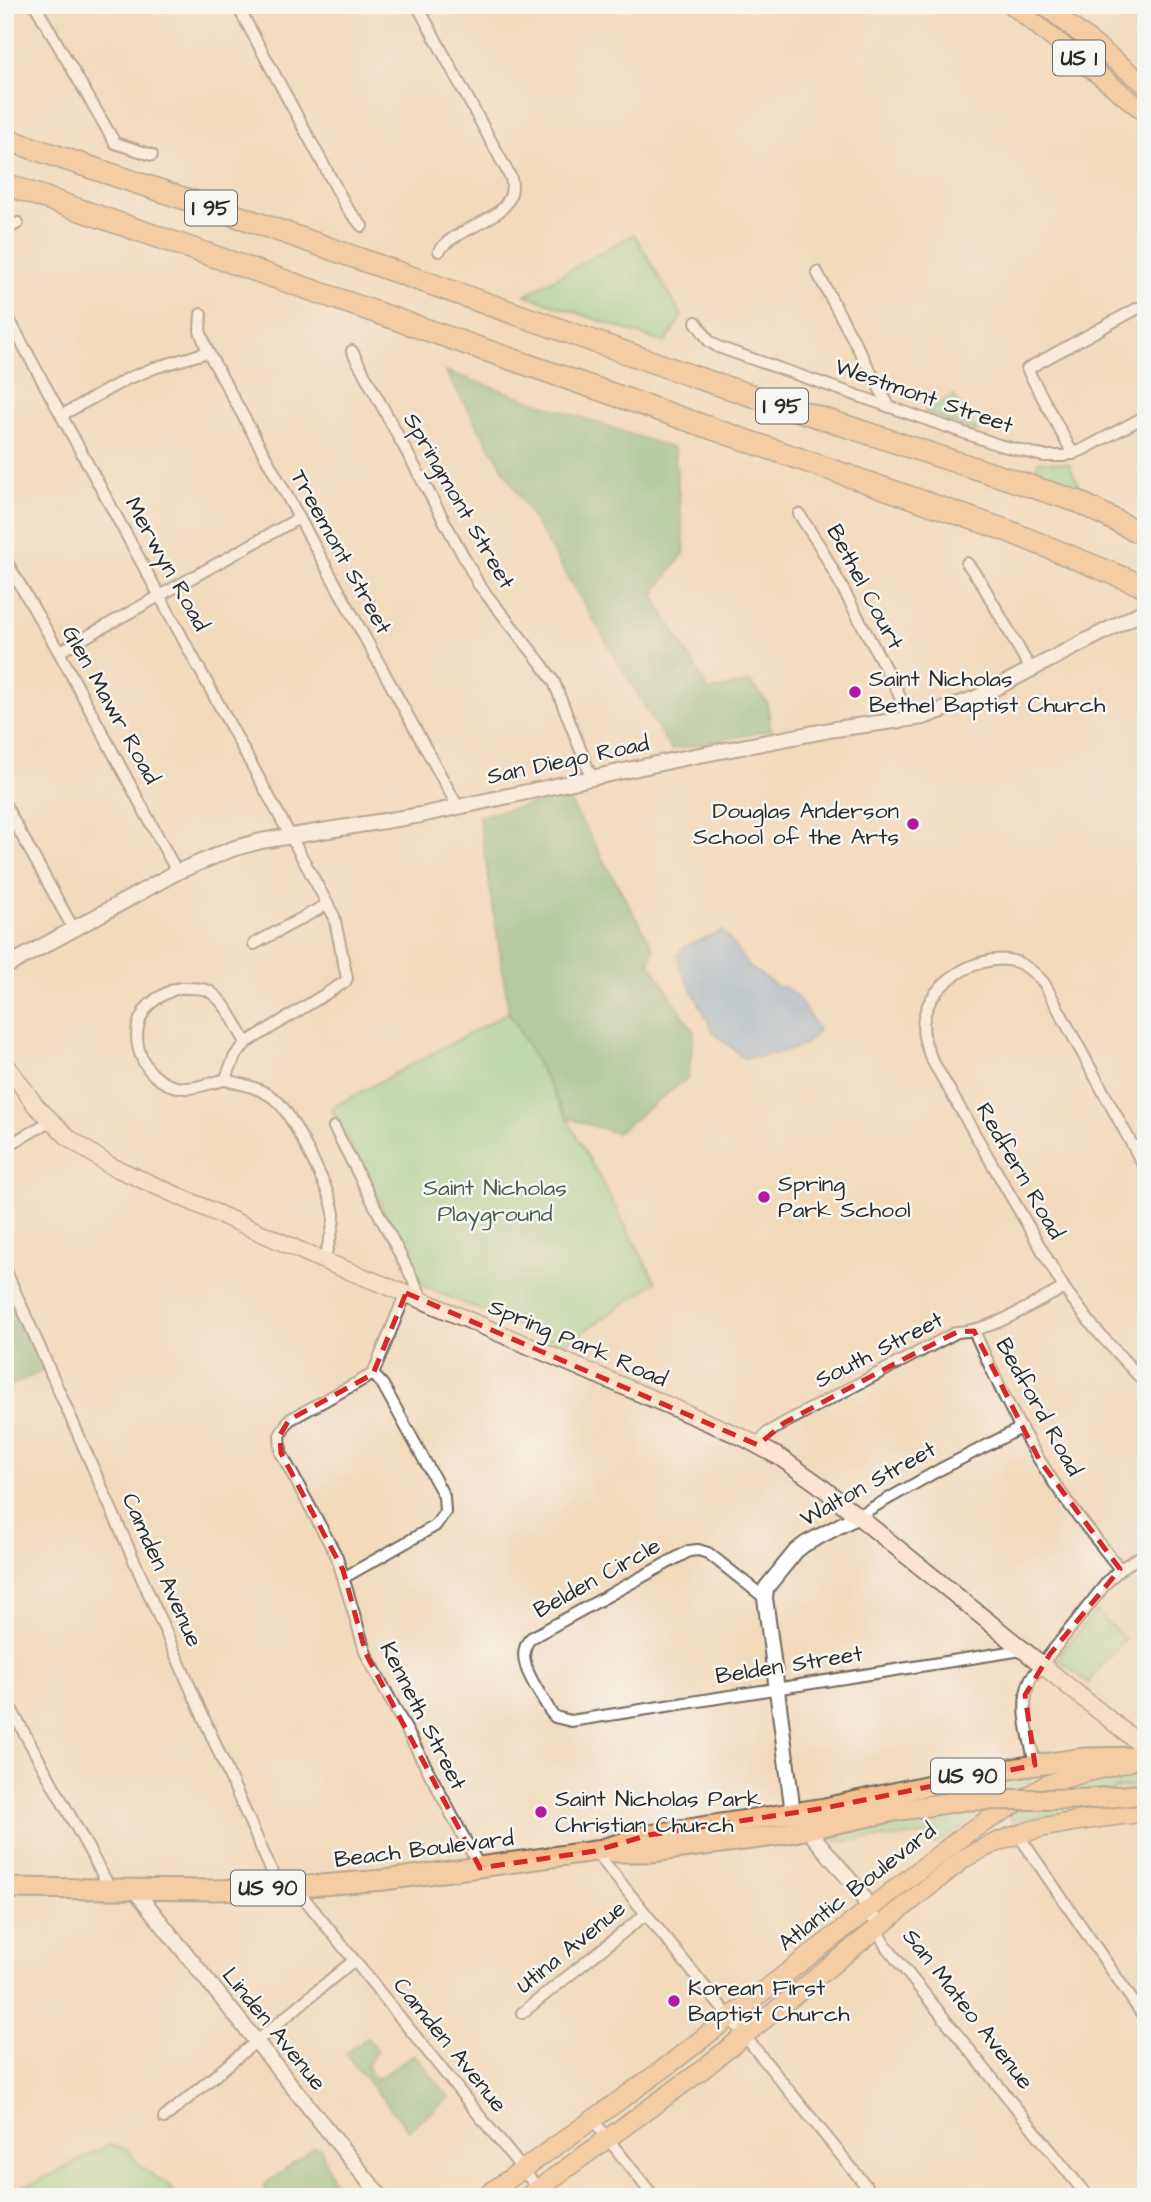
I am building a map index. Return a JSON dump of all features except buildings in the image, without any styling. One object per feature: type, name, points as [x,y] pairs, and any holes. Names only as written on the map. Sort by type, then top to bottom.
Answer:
[{"type":"highway","name":"I 95","points":[[5,139],[246,219],[708,382],[1079,502],[1146,536]]},
{"type":"highway","name":"I 95","points":[[5,184],[1008,531],[1146,587]]},
{"type":"highway","name":"Beach Boulevard","points":[[5,1888],[287,1888],[374,1881],[595,1851],[649,1835],[793,1813],[941,1781],[1035,1765],[1097,1764],[1146,1757]]},
{"type":"highway","name":"Beach Boulevard","points":[[595,1851],[651,1852],[808,1830],[895,1811],[966,1800],[1087,1799],[1146,1794]]},
{"type":"main road","name":"US 1","points":[[1012,5],[1146,113]]},
{"type":"main road","name":"US 1","points":[[1044,5],[1146,85]]},
{"type":"main road","name":"Spring Park Road","points":[[5,1063],[26,1094],[51,1121],[69,1138],[108,1165],[324,1261],[406,1293],[758,1444],[806,1475],[1146,1749]]},
{"type":"main road","points":[[1097,1764],[1116,1746],[1106,1717]]},
{"type":"main road","name":"Atlantic Boulevard","points":[[484,2197],[593,2120],[730,2017],[940,1853],[1048,1784],[1097,1764]]},
{"type":"main road","name":"Atlantic Boulevard","points":[[537,2194],[745,2036],[962,1859],[1017,1833],[1060,1823],[1146,1812]]},
{"type":"main road","name":"San Mateo Avenue","points":[[793,1813],[808,1830]]},
{"type":"street","points":[[35,5],[114,143],[152,155]]},
{"type":"street","points":[[417,5],[511,178],[512,197],[503,210],[452,237],[439,251]]},
{"type":"street","points":[[238,6],[347,208],[362,226]]},
{"type":"street","points":[[1057,41],[1069,24]]},
{"type":"street","points":[[5,230],[18,223]]},
{"type":"street","points":[[817,272],[889,406]]},
{"type":"street","points":[[1073,454],[1027,369],[1138,308]]},
{"type":"street","name":"Merwyn Road","points":[[5,312],[334,916],[347,978],[345,982],[246,1043]]},
{"type":"street","name":"Treemont Street","points":[[201,314],[200,331],[208,352],[458,807]]},
{"type":"street","name":"Westmont Street","points":[[696,322],[709,341],[718,347],[1023,452],[1054,457],[1073,454],[1146,415]]},
{"type":"street","name":"Springmont Street","points":[[352,351],[479,585],[541,663],[560,693],[592,779]]},
{"type":"street","points":[[62,415],[127,379],[208,352]]},
{"type":"street","name":"Bethel Court","points":[[799,514],[821,548],[897,691],[909,720]]},
{"type":"street","points":[[59,652],[299,518]]},
{"type":"street","name":"Glen Mawr Road","points":[[5,559],[59,652],[177,872]]},
{"type":"street","points":[[967,563],[981,582],[1031,670]]},
{"type":"street","name":"San Diego Road","points":[[5,967],[177,872],[232,849],[261,841],[458,807],[679,759],[835,729],[909,720],[957,706],[1146,610]]},
{"type":"street","points":[[5,805],[74,930]]},
{"type":"street","points":[[254,944],[328,904]]},
{"type":"street","name":"Redfern Road","points":[[1146,1170],[1036,974],[1023,964],[1010,960],[984,962],[966,970],[937,990],[929,1002],[924,1018],[926,1045],[1064,1288],[1095,1329],[1146,1384]]},
{"type":"street","points":[[225,1080],[234,1056],[246,1043],[221,1001],[206,989],[178,987],[158,997],[143,1011],[135,1034],[137,1049],[157,1079],[182,1088],[225,1080],[259,1090],[279,1102],[327,1189],[334,1214],[324,1261]]},
{"type":"street","points":[[5,1147],[51,1121]]},
{"type":"street","points":[[334,1127],[424,1301]]},
{"type":"street","name":"Camden Avenue","points":[[5,1269],[287,1888],[353,1961],[523,2169],[537,2194]]},
{"type":"street","name":"South Street","points":[[758,1444],[767,1433],[784,1423],[957,1332],[974,1331],[995,1324],[1064,1288]]},
{"type":"street","points":[[345,1577],[435,1526],[445,1512],[444,1496],[383,1385],[373,1374],[406,1293]]},
{"type":"street","name":"Bedford Road","points":[[974,1331],[1021,1429],[1056,1486],[1120,1569]]},
{"type":"street","name":"Kenneth Street","points":[[373,1374],[289,1420],[283,1427],[279,1443],[281,1453],[337,1557],[366,1654],[480,1868]]},
{"type":"street","name":"Walton Street","points":[[765,1598],[766,1588],[796,1551],[939,1470],[1021,1429]]},
{"type":"street","name":"Belden Circle","points":[[563,1720],[550,1712],[524,1662],[523,1648],[531,1638],[689,1551],[708,1553],[765,1598]]},
{"type":"street","points":[[1035,1765],[1024,1703],[1027,1687],[1041,1665],[1120,1569],[1146,1553]]},
{"type":"street","points":[[765,1598],[793,1813]]},
{"type":"street","name":"Belden Street","points":[[563,1720],[571,1721],[1022,1650]]},
{"type":"street","points":[[5,1698],[110,1888]]},
{"type":"street","name":"San Mateo Avenue","points":[[808,1830],[860,1892],[885,1945],[1086,2196]]},
{"type":"street","points":[[1017,1833],[1146,2020]]},
{"type":"street","points":[[595,1851],[875,2197]]},
{"type":"street","name":"Linden Avenue","points":[[134,1889],[381,2197]]},
{"type":"street","name":"Utina Avenue","points":[[523,2013],[646,1914]]},
{"type":"street","points":[[164,2118],[353,1961]]},
{"type":"street","points":[[593,2120],[654,2197]]},
{"type":"highlighted area","points":[[406,1293],[758,1445],[784,1423],[896,1363],[957,1332],[974,1331],[1040,1461],[1120,1569],[1050,1654],[1025,1695],[1035,1765],[825,1808],[649,1835],[595,1851],[480,1868],[366,1654],[343,1570],[281,1453],[280,1435],[289,1420],[373,1374]]},
{"type":"green space","points":[[634,234],[682,316],[665,343],[525,295]]},
{"type":"green space","points":[[445,371],[674,449],[685,552],[653,595],[709,691],[750,682],[767,702],[771,730],[671,750]]},
{"type":"green space","points":[[954,395],[978,433],[924,412]]},
{"type":"green space","points":[[1038,461],[1069,464],[1081,490],[1035,474]]},
{"type":"green space","points":[[567,796],[654,949],[650,963],[694,1032],[688,1078],[616,1133],[567,1118],[509,1012],[479,816]]},
{"type":"green space","name":"Saint Nicholas Playground","points":[[509,1012],[656,1282],[564,1345],[423,1286],[331,1108]]},
{"type":"green space","points":[[11,1293],[45,1370],[5,1388],[5,1296]]},
{"type":"green space","points":[[1095,1611],[1125,1639],[1088,1683],[1058,1657]]},
{"type":"green space","points":[[1146,1770],[1146,1785],[1113,1789],[1114,1807],[1012,1821],[1009,1815],[1048,1792],[1092,1777]]},
{"type":"green space","points":[[1029,1777],[1031,1782],[1020,1790],[954,1792],[907,1799],[1002,1779]]},
{"type":"green space","points":[[992,1808],[936,1844],[928,1835],[842,1841],[834,1839],[837,1835],[928,1813],[930,1816]]},
{"type":"green space","points":[[368,2037],[377,2051],[366,2066],[376,2080],[414,2054],[449,2097],[409,2130],[345,2054]]},
{"type":"green space","points":[[108,2145],[127,2149],[141,2167],[168,2185],[177,2197],[5,2197],[5,2192],[39,2181]]},
{"type":"green space","points":[[314,2147],[321,2149],[334,2185],[320,2197],[272,2197],[263,2186]]},
{"type":"water","points":[[722,931],[748,966],[797,997],[818,1029],[813,1037],[796,1048],[744,1058],[714,1033],[680,966],[678,955],[684,947]]},
{"type":"place","name":"Saint Nicholas Bethel Baptist Church","points":[[855,692]]},
{"type":"place","name":"Douglas Anderson School of the Arts","points":[[913,824]]},
{"type":"place","name":"Spring Park School","points":[[764,1197]]},
{"type":"place","name":"Saint Nicholas Park Christian Church","points":[[541,1812]]},
{"type":"place","name":"Korean First Baptist Church","points":[[674,2001]]}]
